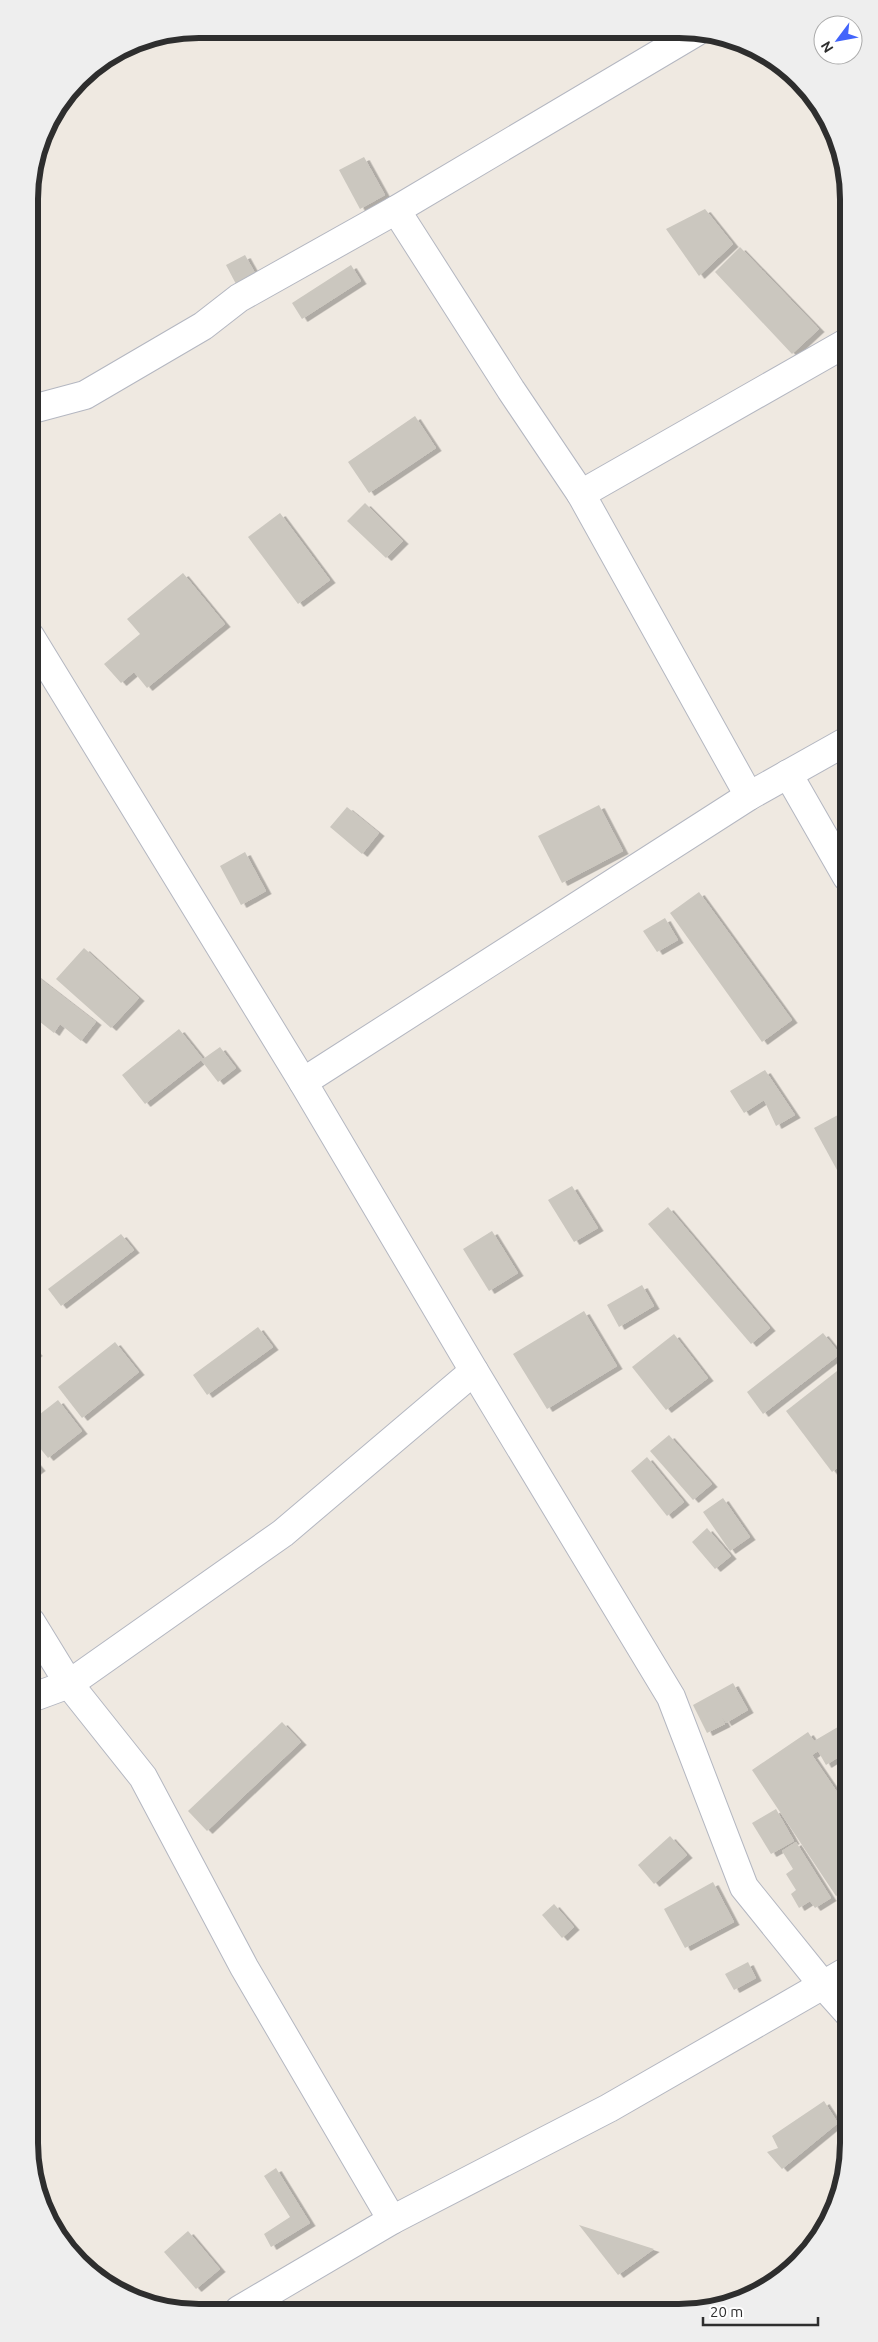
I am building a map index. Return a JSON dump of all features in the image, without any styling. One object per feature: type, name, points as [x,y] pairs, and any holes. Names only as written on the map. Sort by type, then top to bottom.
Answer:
[{"type":"street","points":[[38,408],[85,395],[203,326],[239,298],[396,210],[686,38]]},
{"type":"street","points":[[396,210],[580,494],[750,796]]},
{"type":"street","points":[[580,494],[840,346]]},
{"type":"street","points":[[38,649],[303,1082],[474,1371],[671,1697],[744,1887],[822,1985],[840,2004]]},
{"type":"street","points":[[303,1082],[750,796],[840,745]]},
{"type":"street","points":[[788,774],[840,865]]},
{"type":"street","points":[[38,1695],[69,1684],[283,1533],[474,1371]]},
{"type":"street","points":[[38,1633],[69,1684],[143,1777],[244,1967],[392,2220]]},
{"type":"street","points":[[249,2304],[392,2220],[609,2108],[840,1975]]},
{"type":"building","points":[[364,157],[385,195],[360,209],[339,170]]},
{"type":"building","points":[[705,209],[733,244],[699,276],[666,229]]},
{"type":"building","points":[[740,247],[819,329],[792,354],[715,272]]},
{"type":"building","points":[[245,255],[255,273],[236,284],[226,265]]},
{"type":"building","points":[[351,265],[361,281],[302,319],[292,303]]},
{"type":"building","points":[[415,416],[436,448],[369,493],[348,462]]},
{"type":"building","points":[[365,503],[403,541],[386,558],[347,521]]},
{"type":"building","points":[[280,513],[330,580],[298,604],[248,537]]},
{"type":"building","points":[[183,573],[225,624],[147,688],[134,672],[121,683],[104,664],[140,634],[127,619]]},
{"type":"building","points":[[599,805],[623,851],[562,883],[538,836]]},
{"type":"building","points":[[347,807],[379,833],[362,854],[330,827]]},
{"type":"building","points":[[245,852],[266,891],[241,905],[220,866]]},
{"type":"building","points":[[699,892],[792,1020],[762,1042],[670,913]]},
{"type":"building","points":[[665,918],[678,940],[657,952],[643,931]]},
{"type":"building","points":[[84,948],[139,998],[111,1028],[56,979]]},
{"type":"building","points":[[38,977],[96,1022],[81,1041],[60,1024],[54,1033],[38,1020]]},
{"type":"building","points":[[179,1029],[203,1059],[220,1047],[236,1068],[218,1082],[201,1060],[145,1104],[122,1075]]},
{"type":"building","points":[[765,1070],[795,1115],[776,1126],[764,1100],[744,1113],[730,1091]]},
{"type":"building","points":[[840,1114],[840,1168],[837,1170],[814,1128]]},
{"type":"building","points":[[572,1186],[598,1228],[574,1242],[548,1200]]},
{"type":"building","points":[[668,1207],[770,1328],[751,1344],[648,1224]]},
{"type":"building","points":[[492,1231],[518,1273],[489,1291],[463,1249]]},
{"type":"building","points":[[121,1234],[134,1250],[61,1306],[48,1289]]},
{"type":"building","points":[[642,1285],[654,1306],[619,1327],[607,1305]]},
{"type":"building","points":[[584,1311],[617,1366],[547,1409],[513,1354]]},
{"type":"building","points":[[258,1327],[273,1347],[207,1395],[193,1375]]},
{"type":"building","points":[[823,1333],[840,1354],[763,1414],[747,1392]]},
{"type":"building","points":[[674,1334],[708,1378],[666,1410],[632,1367]]},
{"type":"building","points":[[115,1342],[139,1372],[82,1418],[58,1387]]},
{"type":"building","points":[[837,1371],[840,1375],[840,1466],[832,1472],[786,1411]]},
{"type":"building","points":[[58,1400],[82,1431],[48,1458],[38,1446],[38,1416]]},
{"type":"building","points":[[669,1435],[712,1484],[693,1500],[650,1451]]},
{"type":"building","points":[[647,1457],[684,1502],[667,1516],[631,1471]]},
{"type":"building","points":[[723,1498],[750,1537],[730,1551],[703,1512]]},
{"type":"building","points":[[707,1528],[731,1556],[715,1569],[692,1542]]},
{"type":"building","points":[[733,1683],[748,1710],[726,1723],[719,1712],[725,1724],[707,1733],[693,1705]]},
{"type":"building","points":[[282,1722],[301,1742],[207,1831],[188,1811]]},
{"type":"building","points":[[840,1726],[840,1756],[826,1765],[818,1751],[812,1755],[840,1796],[840,1894],[836,1896],[752,1770],[808,1732],[814,1741]]},
{"type":"building","points":[[776,1809],[794,1841],[771,1854],[752,1823]]},
{"type":"building","points":[[670,1836],[687,1855],[654,1884],[638,1865]]},
{"type":"building","points":[[796,1842],[831,1898],[815,1908],[810,1901],[799,1908],[791,1894],[796,1890],[786,1874],[793,1869],[782,1851]]},
{"type":"building","points":[[713,1882],[734,1922],[685,1948],[664,1909]]},
{"type":"building","points":[[554,1904],[574,1927],[562,1938],[542,1915]]},
{"type":"building","points":[[748,1962],[756,1978],[734,1990],[725,1974]]},
{"type":"building","points":[[824,2101],[838,2123],[782,2169],[767,2152],[778,2148],[772,2136]]},
{"type":"building","points":[[276,2168],[310,2223],[271,2247],[264,2234],[290,2217],[264,2176]]},
{"type":"building","points":[[579,2225],[654,2249],[618,2275]]},
{"type":"building","points":[[188,2231],[220,2269],[196,2289],[164,2252]]}]
